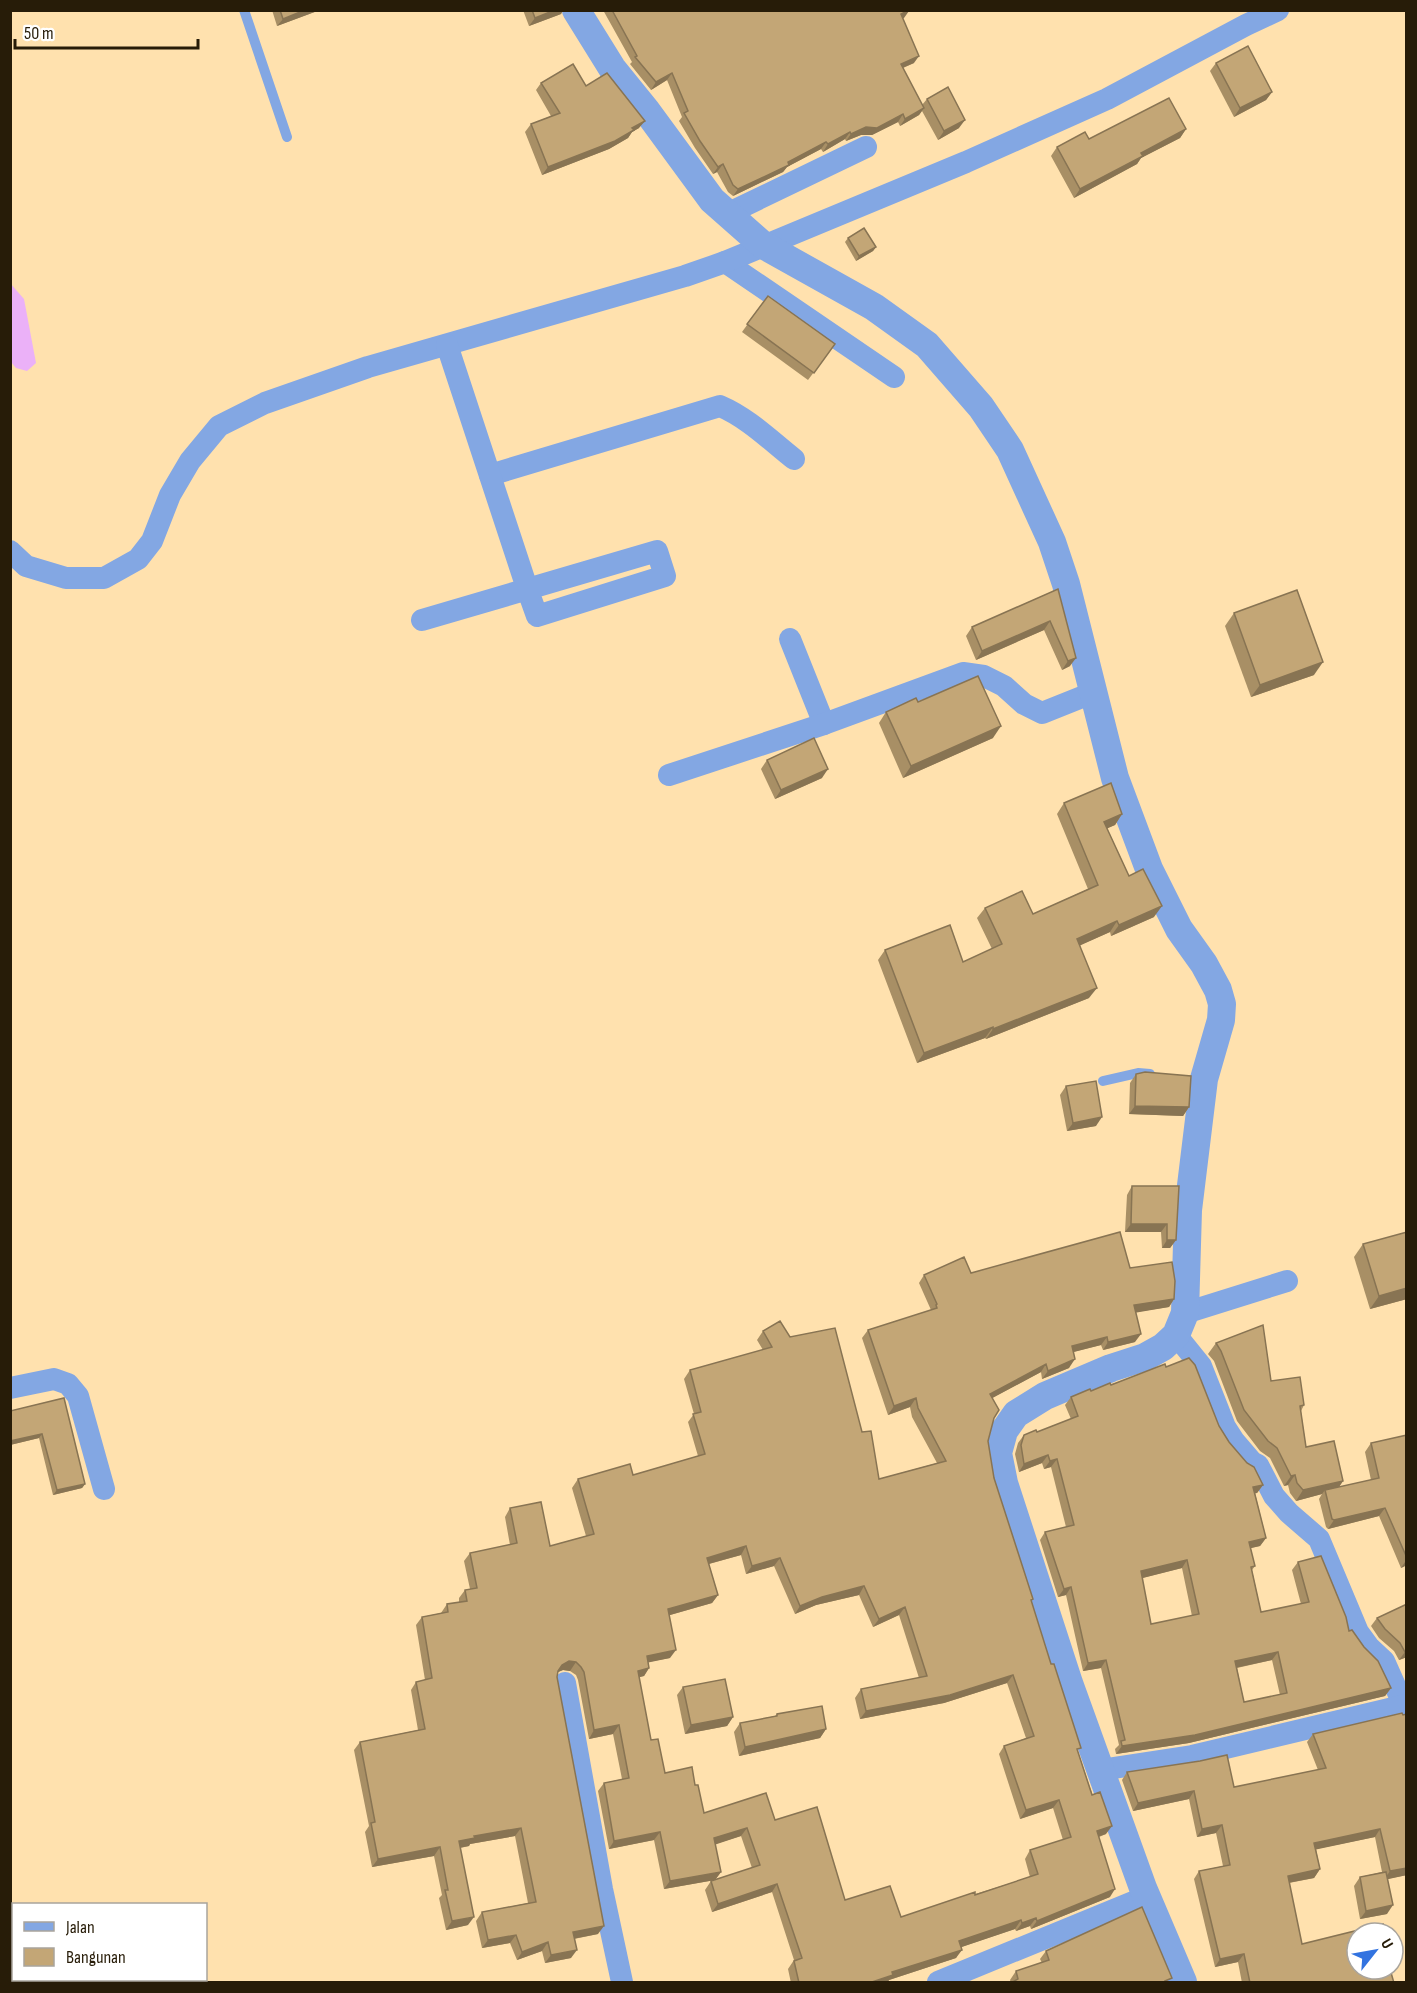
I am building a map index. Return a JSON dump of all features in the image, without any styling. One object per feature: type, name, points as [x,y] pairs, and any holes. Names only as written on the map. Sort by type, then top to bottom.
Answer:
[{"type":"street","points":[[576,10],[612,68],[712,200],[763,245],[874,308],[927,345],[981,406],[1010,450],[1052,542],[1066,584],[1115,778],[1149,869],[1179,929],[1204,964],[1218,990],[1222,1004],[1221,1020],[1199,1079],[1181,1324],[1234,1441],[1252,1462],[1258,1465],[1274,1496],[1289,1513],[1319,1539],[1358,1632],[1369,1647],[1384,1661],[1406,1706],[1192,1756],[1100,1770]]},
{"type":"street","points":[[10,551],[26,566],[66,578],[104,578],[138,559],[152,541],[170,495],[190,460],[219,426],[265,403],[368,367],[685,276],[725,262],[966,162],[1107,99],[1278,10]]},
{"type":"street","points":[[727,214],[866,147]]},
{"type":"street","points":[[725,262],[894,377]]},
{"type":"street","points":[[422,620],[527,588],[657,551],[665,576],[537,616],[527,588],[447,345]]},
{"type":"street","points":[[490,475],[720,406],[749,422],[794,459]]},
{"type":"street","points":[[790,639],[824,724]]},
{"type":"street","points":[[669,775],[824,724],[963,673],[984,676],[1004,686],[1024,704],[1042,712],[1092,693]]},
{"type":"street","points":[[1183,1983],[1100,1770],[1069,1683],[1004,1483],[998,1453],[1004,1431],[1016,1414],[1045,1396],[1111,1368],[1145,1358],[1163,1347],[1181,1324],[1287,1281]]},
{"type":"street","points":[[10,1388],[54,1379],[68,1384],[78,1396],[104,1489]]},
{"type":"street","points":[[565,1683],[602,1889],[622,1983]]},
{"type":"street","points":[[938,1983],[1148,1896]]},
{"type":"lane","points":[[244,10],[287,137]]},
{"type":"lane","points":[[1103,1081],[1138,1073],[1160,1075]]},
{"type":"shaded area","points":[[10,283],[24,299],[36,363],[27,371],[16,368],[11,362]]},
{"type":"building","points":[[280,10],[305,10],[283,19]]},
{"type":"building","points":[[532,10],[555,10],[535,18]]},
{"type":"building","points":[[612,10],[909,10],[901,14],[919,56],[901,64],[924,108],[905,119],[903,114],[877,128],[866,127],[851,134],[850,132],[828,144],[826,142],[788,162],[789,165],[738,189],[733,185],[723,164],[718,167],[684,113],[688,111],[672,73],[656,82],[635,57],[637,56]]},
{"type":"building","points":[[1248,46],[1272,92],[1240,108],[1216,63]]},
{"type":"building","points":[[573,64],[586,86],[607,73],[645,121],[615,141],[548,167],[531,124],[560,113],[541,83]]},
{"type":"building","points":[[948,87],[965,120],[944,131],[927,99]]},
{"type":"building","points":[[1169,98],[1186,129],[1141,153],[1143,156],[1080,189],[1057,147],[1085,132],[1089,139]]},
{"type":"building","points":[[864,228],[876,247],[859,256],[848,238]]},
{"type":"building","points":[[768,296],[835,344],[814,373],[747,324]]},
{"type":"building","points":[[1058,589],[1076,658],[1068,661],[1050,621],[982,651],[972,627]]},
{"type":"building","points":[[1297,590],[1323,662],[1260,685],[1234,613]]},
{"type":"building","points":[[978,676],[1001,726],[911,766],[886,712],[916,698],[918,702]]},
{"type":"building","points":[[814,738],[828,769],[781,790],[767,760]]},
{"type":"building","points":[[1111,783],[1122,814],[1104,822],[1129,876],[1143,869],[1162,906],[1119,925],[1117,921],[1077,939],[1097,988],[993,1029],[993,1027],[924,1053],[885,950],[950,925],[963,962],[1002,944],[985,908],[1022,891],[1033,914],[1098,885],[1064,803]]},
{"type":"building","points":[[1145,1072],[1191,1076],[1189,1107],[1135,1106],[1136,1074]]},
{"type":"building","points":[[1096,1081],[1102,1117],[1073,1123],[1066,1086]]},
{"type":"building","points":[[1132,1186],[1179,1186],[1176,1240],[1167,1240],[1167,1224],[1131,1224]]},
{"type":"building","points":[[1120,1232],[1130,1268],[1172,1262],[1175,1281],[1174,1299],[1134,1305],[1141,1334],[1108,1342],[1107,1337],[1072,1346],[1075,1359],[1048,1371],[1046,1364],[990,1394],[999,1410],[994,1418],[988,1441],[994,1478],[1033,1599],[1031,1600],[1051,1664],[1054,1664],[1081,1748],[1077,1749],[1092,1795],[1100,1792],[1112,1826],[1097,1831],[1115,1889],[1037,1921],[1036,1918],[1022,1923],[1021,1920],[959,1941],[962,1950],[892,1972],[893,1975],[869,1983],[799,1983],[794,1961],[802,1958],[777,1884],[718,1904],[711,1881],[760,1865],[747,1828],[714,1838],[721,1872],[670,1881],[660,1832],[614,1841],[604,1783],[629,1778],[619,1725],[594,1730],[584,1672],[576,1662],[569,1661],[562,1665],[557,1677],[604,1926],[573,1932],[577,1950],[551,1955],[548,1942],[522,1952],[516,1935],[488,1940],[482,1912],[536,1902],[521,1828],[474,1836],[475,1838],[459,1841],[474,1917],[452,1921],[445,1890],[448,1890],[440,1847],[378,1859],[371,1823],[375,1822],[360,1742],[425,1729],[416,1682],[432,1678],[422,1617],[448,1612],[447,1604],[467,1601],[465,1590],[477,1588],[470,1553],[517,1543],[510,1508],[541,1502],[550,1546],[594,1534],[578,1479],[630,1464],[633,1475],[705,1454],[693,1414],[701,1412],[690,1370],[772,1347],[763,1331],[780,1321],[790,1337],[835,1328],[862,1432],[871,1431],[879,1479],[946,1461],[918,1408],[916,1398],[894,1406],[868,1330],[937,1308],[924,1275],[964,1257],[971,1273]],"holes":[[[746,1546],[752,1566],[780,1558],[800,1606],[822,1597],[864,1586],[879,1619],[905,1607],[927,1676],[861,1689],[866,1711],[950,1695],[1013,1675],[1034,1736],[1004,1746],[1026,1810],[1059,1800],[1071,1837],[1030,1850],[1038,1874],[901,1917],[890,1886],[845,1900],[817,1807],[775,1820],[766,1793],[704,1813],[692,1767],[665,1773],[658,1739],[651,1740],[638,1671],[649,1668],[647,1656],[676,1650],[668,1609],[718,1595],[707,1558]]]},
{"type":"building","points":[[1407,1232],[1407,1288],[1379,1296],[1363,1244]]},
{"type":"building","points":[[1263,1325],[1271,1381],[1300,1377],[1304,1405],[1300,1406],[1306,1447],[1334,1441],[1343,1481],[1303,1490],[1297,1483],[1295,1475],[1291,1476],[1277,1448],[1268,1441],[1244,1410],[1216,1343]]},
{"type":"building","points":[[1189,1358],[1195,1365],[1219,1426],[1229,1442],[1247,1463],[1254,1467],[1263,1485],[1253,1487],[1266,1538],[1249,1542],[1255,1566],[1251,1567],[1261,1612],[1309,1602],[1298,1562],[1321,1556],[1346,1617],[1349,1631],[1352,1630],[1378,1661],[1391,1688],[1195,1735],[1122,1746],[1121,1741],[1125,1740],[1106,1660],[1088,1663],[1071,1587],[1064,1589],[1045,1532],[1074,1525],[1057,1459],[1050,1461],[1048,1455],[1024,1464],[1021,1445],[1024,1435],[1078,1416],[1071,1397],[1110,1383],[1111,1385],[1165,1364],[1166,1367]],"holes":[[[1187,1560],[1199,1614],[1151,1624],[1141,1571]],[[1278,1652],[1287,1693],[1244,1702],[1235,1661]]]},
{"type":"building","points":[[64,1398],[85,1484],[57,1490],[42,1434],[10,1441],[10,1411]]},
{"type":"building","points":[[1407,1435],[1407,1558],[1385,1508],[1334,1520],[1325,1490],[1379,1478],[1371,1443]]},
{"type":"building","points":[[1407,1604],[1407,1651],[1405,1652],[1400,1643],[1377,1618]]},
{"type":"building","points":[[725,1679],[733,1717],[691,1725],[683,1687]]},
{"type":"building","points":[[822,1706],[826,1729],[745,1747],[740,1723]]},
{"type":"building","points":[[1402,1713],[1407,1714],[1407,1868],[1390,1871],[1380,1829],[1314,1843],[1320,1869],[1288,1876],[1302,1944],[1345,1933],[1345,1981],[1393,1981],[1394,1983],[1250,1983],[1244,1954],[1220,1959],[1199,1871],[1230,1865],[1222,1825],[1202,1829],[1194,1791],[1138,1803],[1127,1772],[1227,1755],[1234,1787],[1326,1768],[1313,1734]]},
{"type":"building","points":[[1386,1872],[1393,1905],[1366,1911],[1360,1877]]},
{"type":"building","points":[[1142,1907],[1172,1978],[1165,1981],[1166,1983],[1011,1983],[1018,1979],[1016,1971],[1049,1960],[1046,1951]]}]
